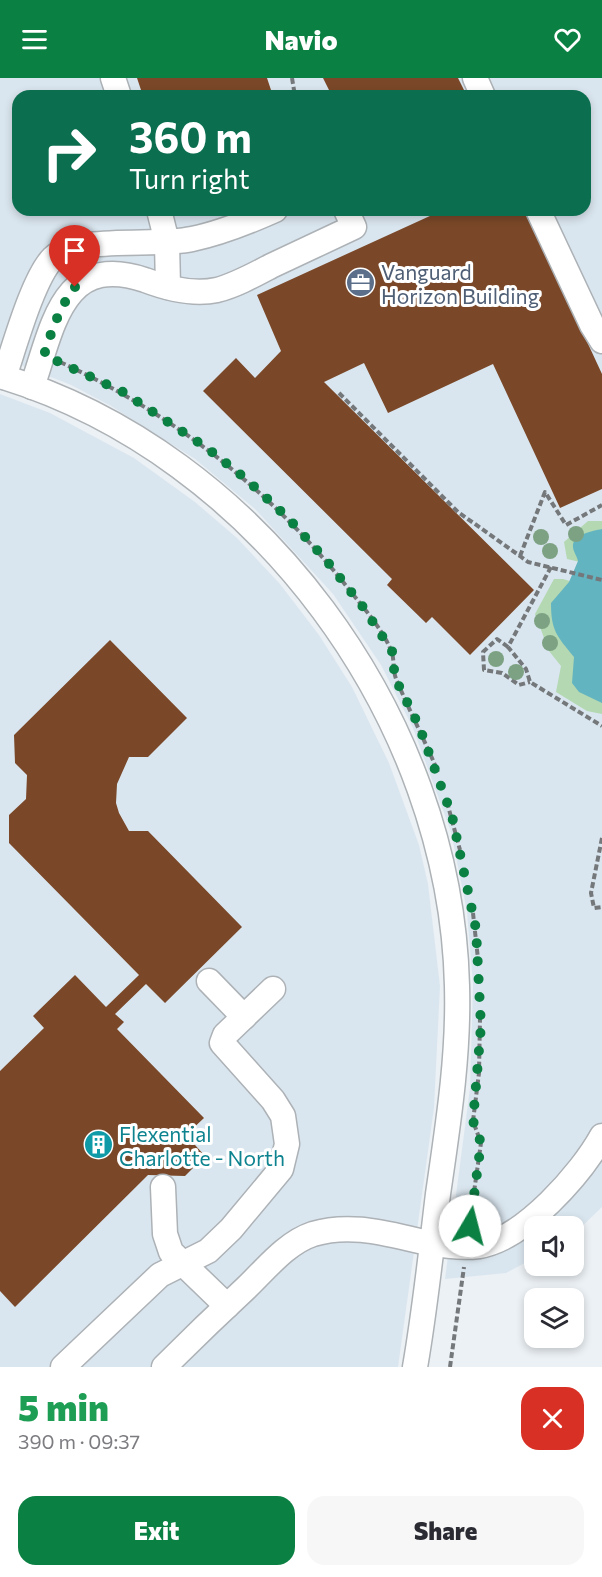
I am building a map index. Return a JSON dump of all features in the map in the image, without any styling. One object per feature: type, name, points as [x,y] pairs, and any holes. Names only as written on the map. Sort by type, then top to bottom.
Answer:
[{"type":"street","points":[[160,216],[167,242],[168,287]]},
{"type":"street","points":[[260,216],[224,231],[190,240],[67,249],[54,257],[45,267],[2,376],[32,387],[124,431],[183,470],[230,508],[319,603],[353,653],[384,706],[408,759],[428,815],[442,872],[452,926],[457,983],[454,1077],[416,1367]]},
{"type":"street","points":[[32,387],[64,301],[75,287],[103,273],[129,275],[168,287],[197,291],[215,290],[237,283],[354,227],[349,216]]},
{"type":"street","points":[[541,216],[592,325],[602,341]]},
{"type":"street","points":[[100,245],[103,273]]},
{"type":"street","points":[[209,981],[244,1017]]},
{"type":"street","points":[[63,1367],[160,1275],[202,1255],[231,1229],[278,1175],[284,1162],[286,1125],[279,1107],[222,1042],[223,1037],[273,989]]},
{"type":"street","points":[[164,1367],[291,1246],[313,1234],[356,1229],[432,1243],[467,1247],[480,1246],[505,1236],[543,1208],[572,1181],[589,1159],[602,1136]]},
{"type":"street","points":[[163,1186],[166,1240],[171,1252],[226,1306]]},
{"type":"path","points":[[44,355],[123,392],[163,418],[231,467],[288,518],[326,560],[363,607],[392,651],[395,678],[419,726],[441,780]]},
{"type":"path","points":[[339,393],[458,512],[528,562],[602,580]]},
{"type":"path","points":[[520,556],[545,492],[566,525],[602,505]]},
{"type":"path","points":[[508,647],[551,567]]},
{"type":"path","points":[[530,682],[519,685],[502,673],[484,670],[483,652],[497,639],[508,647],[526,669],[530,682],[602,726]]},
{"type":"path","points":[[444,791],[461,855]]},
{"type":"path","points":[[602,838],[591,893],[594,908],[602,907]]},
{"type":"path","points":[[472,908],[478,968]]},
{"type":"path","points":[[450,1367],[481,1143],[473,1121],[479,1073],[480,1007]]},
{"type":"shaded area","points":[[0,78],[602,78],[602,1207],[584,1224],[584,1216],[524,1216],[524,1263],[506,1273],[445,1279],[470,1088],[473,984],[467,912],[451,832],[413,728],[381,665],[333,594],[255,509],[195,459],[111,406],[71,385],[0,357]]},
{"type":"shaded area","points":[[0,394],[50,413],[134,458],[195,502],[237,538],[280,584],[319,635],[352,687],[389,763],[419,845],[428,884],[440,986],[434,1108],[398,1367],[0,1367]]},
{"type":"green space","points":[[588,521],[602,521],[602,567],[567,559],[564,542]]},
{"type":"green space","points":[[554,579],[563,579],[602,591],[602,714],[587,711],[556,692],[561,666],[549,651],[535,614]]},
{"type":"water","points":[[602,529],[602,703],[579,692],[572,683],[574,657],[556,633],[552,620],[551,603],[569,582],[578,561],[573,547],[576,539]]},
{"type":"building","points":[[137,78],[267,78],[271,90],[141,90]]},
{"type":"building","points":[[323,78],[458,78],[464,90],[329,90]]},
{"type":"building","points":[[430,216],[529,216],[602,374],[602,489],[560,508],[493,364],[388,413],[364,363],[324,382],[534,590],[470,655],[432,617],[426,623],[387,585],[392,579],[203,391],[236,358],[255,378],[281,351],[257,295]]},
{"type":"building","points":[[110,640],[187,718],[148,757],[129,757],[117,784],[116,803],[119,813],[129,831],[148,831],[242,927],[165,1003],[146,984],[115,1014],[124,1022],[117,1029],[204,1118],[186,1135],[205,1156],[185,1176],[148,1175],[15,1307],[0,1291],[0,1071],[44,1028],[33,1016],[75,975],[106,1007],[139,975],[9,843],[9,815],[26,799],[27,775],[15,763],[14,735]]},
{"type":"place","name":"Vanguard Horizon Building","points":[[360,283]]},
{"type":"place","name":"Flexential Charlotte - North","points":[[98,1145]]},
{"type":"route","points":[[75,287],[64,301],[54,322],[44,355],[123,392],[207,448],[246,479],[288,518],[326,560],[363,607],[392,651],[395,678],[419,726],[441,780],[452,816],[476,929],[481,1026],[479,1073],[473,1121],[481,1143],[470,1226]]}]
